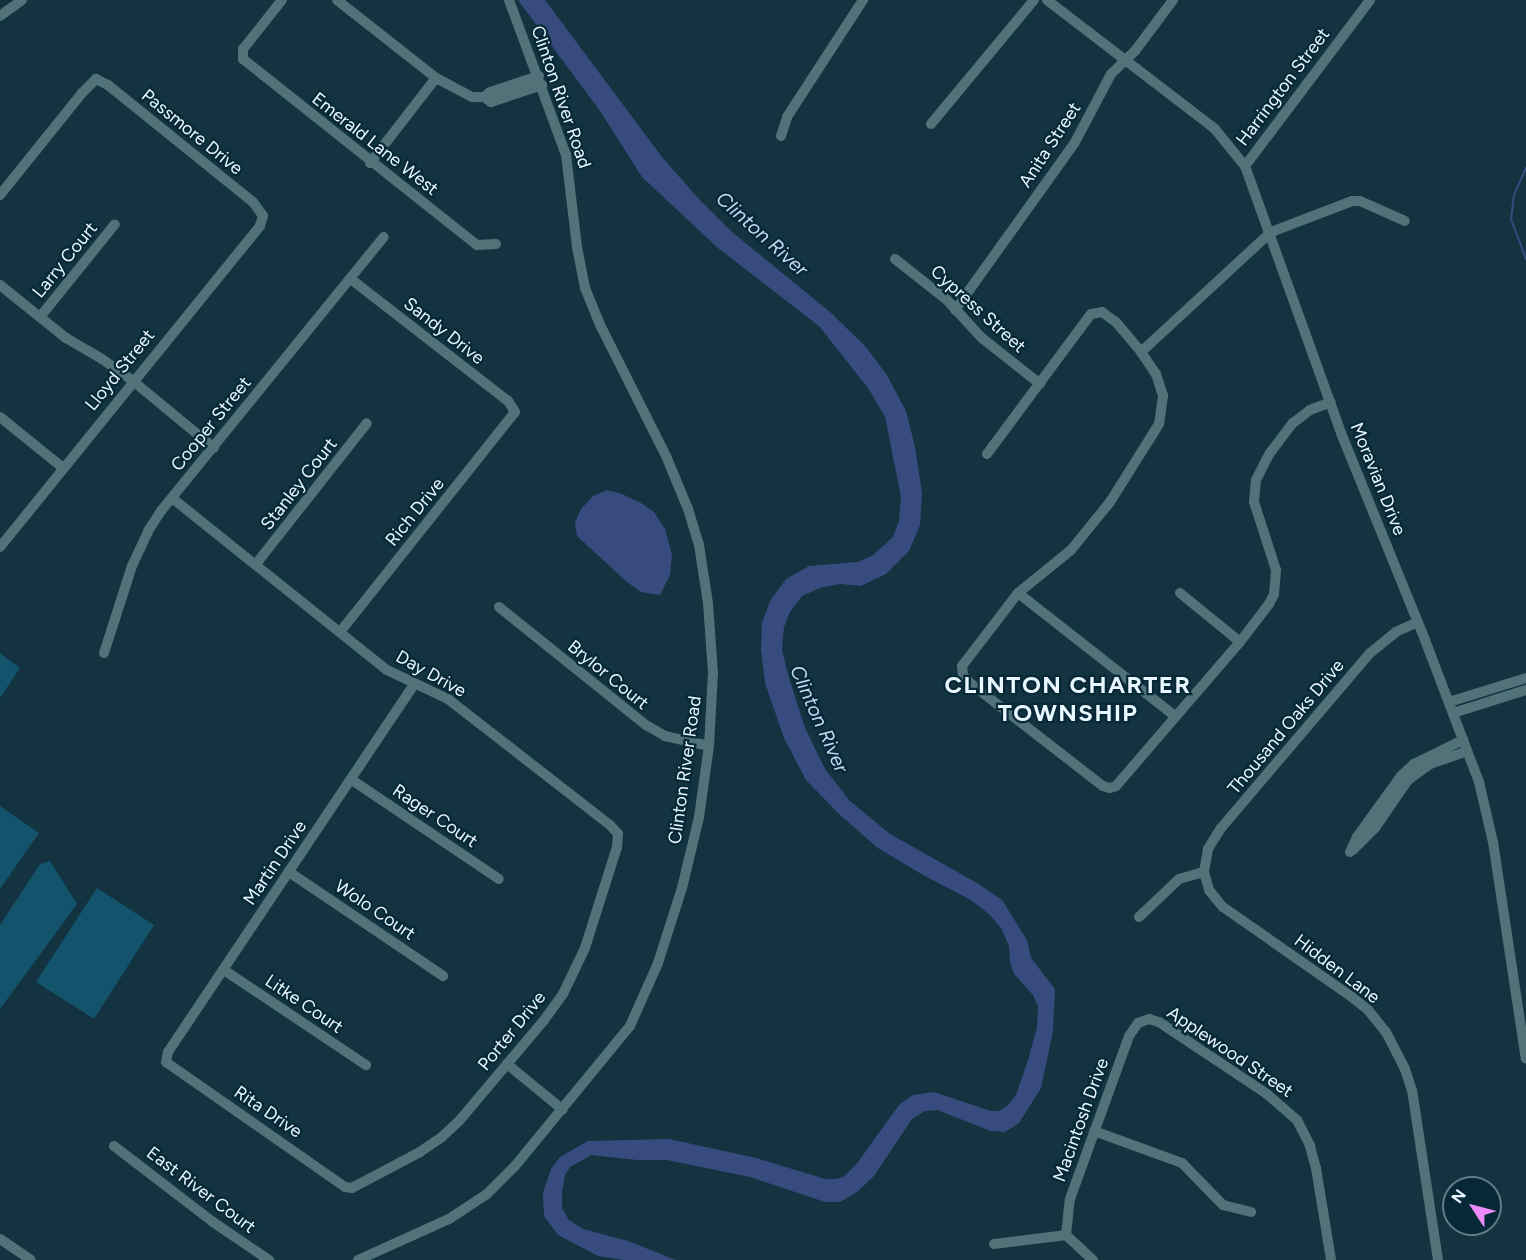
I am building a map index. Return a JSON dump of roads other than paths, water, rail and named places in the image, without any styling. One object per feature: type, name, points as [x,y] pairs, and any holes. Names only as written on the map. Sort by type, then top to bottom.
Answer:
[{"type":"street","points":[[0,16],[22,0]]},
{"type":"street","name":"Emerald Lane West","points":[[282,0],[242,54],[257,71],[477,245],[496,244]]},
{"type":"street","points":[[337,0],[436,78],[472,97],[484,97],[490,92],[540,81]]},
{"type":"street","name":"Clinton River Road","points":[[358,1260],[436,1226],[475,1203],[515,1167],[630,1026],[658,963],[694,839],[709,746],[713,674],[708,603],[699,544],[688,509],[658,439],[601,327],[585,288],[577,247],[571,174],[540,81],[509,0]]},
{"type":"street","points":[[781,136],[792,108],[863,0]]},
{"type":"street","points":[[932,124],[1034,0]]},
{"type":"street","name":"Moravian Drive","points":[[1047,0],[1215,129],[1245,166],[1271,232],[1331,402],[1479,782],[1520,982],[1526,1059]]},
{"type":"street","name":"Anita Street","points":[[955,310],[1074,144],[1105,83],[1116,67],[1124,61],[1173,0]]},
{"type":"street","name":"Harrington Street","points":[[1245,166],[1370,0]]},
{"type":"street","points":[[370,162],[436,78]]},
{"type":"street","name":"Passmore Drive","points":[[0,195],[81,93],[96,79],[108,85],[253,202],[263,214]]},
{"type":"street","points":[[1141,352],[1271,232],[1352,201],[1360,201],[1405,221]]},
{"type":"street","name":"Lloyd Street","points":[[0,547],[260,226],[263,214]]},
{"type":"street","name":"Larry Court","points":[[40,317],[115,224]]},
{"type":"street","name":"Cooper Street","points":[[104,654],[139,549],[172,498],[384,237]]},
{"type":"street","name":"Cypress Street","points":[[895,259],[933,288],[982,338],[1040,384]]},
{"type":"street","name":"Sandy Drive","points":[[351,279],[508,401],[515,412]]},
{"type":"street","points":[[0,285],[66,338],[133,381],[214,448]]},
{"type":"street","points":[[987,454],[1080,326],[1096,312],[1107,314],[1141,352],[1156,374],[1163,396],[1162,410],[1154,433],[1092,527],[1071,550],[1018,593],[966,658],[962,671],[970,683],[1108,788],[1116,786],[1240,642],[1269,604],[1276,584],[1275,561],[1254,502],[1256,480],[1270,453],[1293,423],[1310,410],[1331,402]]},
{"type":"street","name":"Rich Drive","points":[[340,632],[515,412]]},
{"type":"street","points":[[0,417],[63,468]]},
{"type":"street","name":"Stanley Court","points":[[256,564],[367,423]]},
{"type":"street","name":"Day Drive","points":[[172,498],[387,670],[448,699],[618,834]]},
{"type":"street","points":[[1018,593],[1175,717]]},
{"type":"street","points":[[1180,593],[1240,642]]},
{"type":"street","name":"Brylor Court","points":[[499,607],[646,725],[665,736],[709,746]]},
{"type":"street","name":"Thousand Oaks Drive","points":[[1204,872],[1205,859],[1214,838],[1370,653],[1396,632],[1418,622]]},
{"type":"street","points":[[1451,707],[1526,678]]},
{"type":"street","name":"Martin Drive","points":[[166,1062],[168,1052],[352,780],[414,684]]},
{"type":"street","points":[[1451,707],[1526,690]]},
{"type":"street","points":[[1437,756],[1463,740]]},
{"type":"street","points":[[1378,816],[1414,764],[1437,756],[1467,751]]},
{"type":"street","name":"Rager Court","points":[[352,780],[499,879]]},
{"type":"street","name":"Porter Drive","points":[[352,1188],[420,1152],[442,1137],[545,1019],[574,974],[585,948],[617,847],[618,834]]},
{"type":"street","name":"Wolo Court","points":[[289,872],[443,976]]},
{"type":"street","points":[[1139,917],[1179,879],[1204,872]]},
{"type":"street","name":"Hidden Lane","points":[[1204,872],[1209,890],[1223,908],[1352,997],[1368,1010],[1386,1032],[1412,1090],[1438,1260]]},
{"type":"street","name":"Litke Court","points":[[224,970],[366,1065]]},
{"type":"street","name":"Applewood Street","points":[[1140,1021],[1149,1019],[1159,1022],[1268,1094],[1298,1120],[1310,1146],[1316,1168],[1331,1260]]},
{"type":"street","name":"Macintosh Drive","points":[[1066,1235],[1070,1199],[1129,1036],[1140,1021]]},
{"type":"street","name":"Rita Drive","points":[[166,1062],[345,1187],[352,1188]]},
{"type":"street","points":[[507,1064],[563,1110]]},
{"type":"street","points":[[1094,1131],[1182,1163],[1223,1205],[1251,1212]]},
{"type":"street","name":"East River Court","points":[[114,1146],[213,1222],[269,1260]]},
{"type":"street","points":[[994,1244],[1066,1235],[1093,1260]]},
{"type":"street","points":[[0,1239],[31,1260]]},
{"type":"waterway","points":[[1526,168],[1514,195],[1511,219],[1526,259]]},
{"type":"district","name":"CLINTON CHARTER TOWNSHIP","points":[[1068,699]]},
{"type":"water label","name":"Clinton River","points":[[762,234]]},
{"type":"water label","name":"Clinton River","points":[[819,719]]}]
